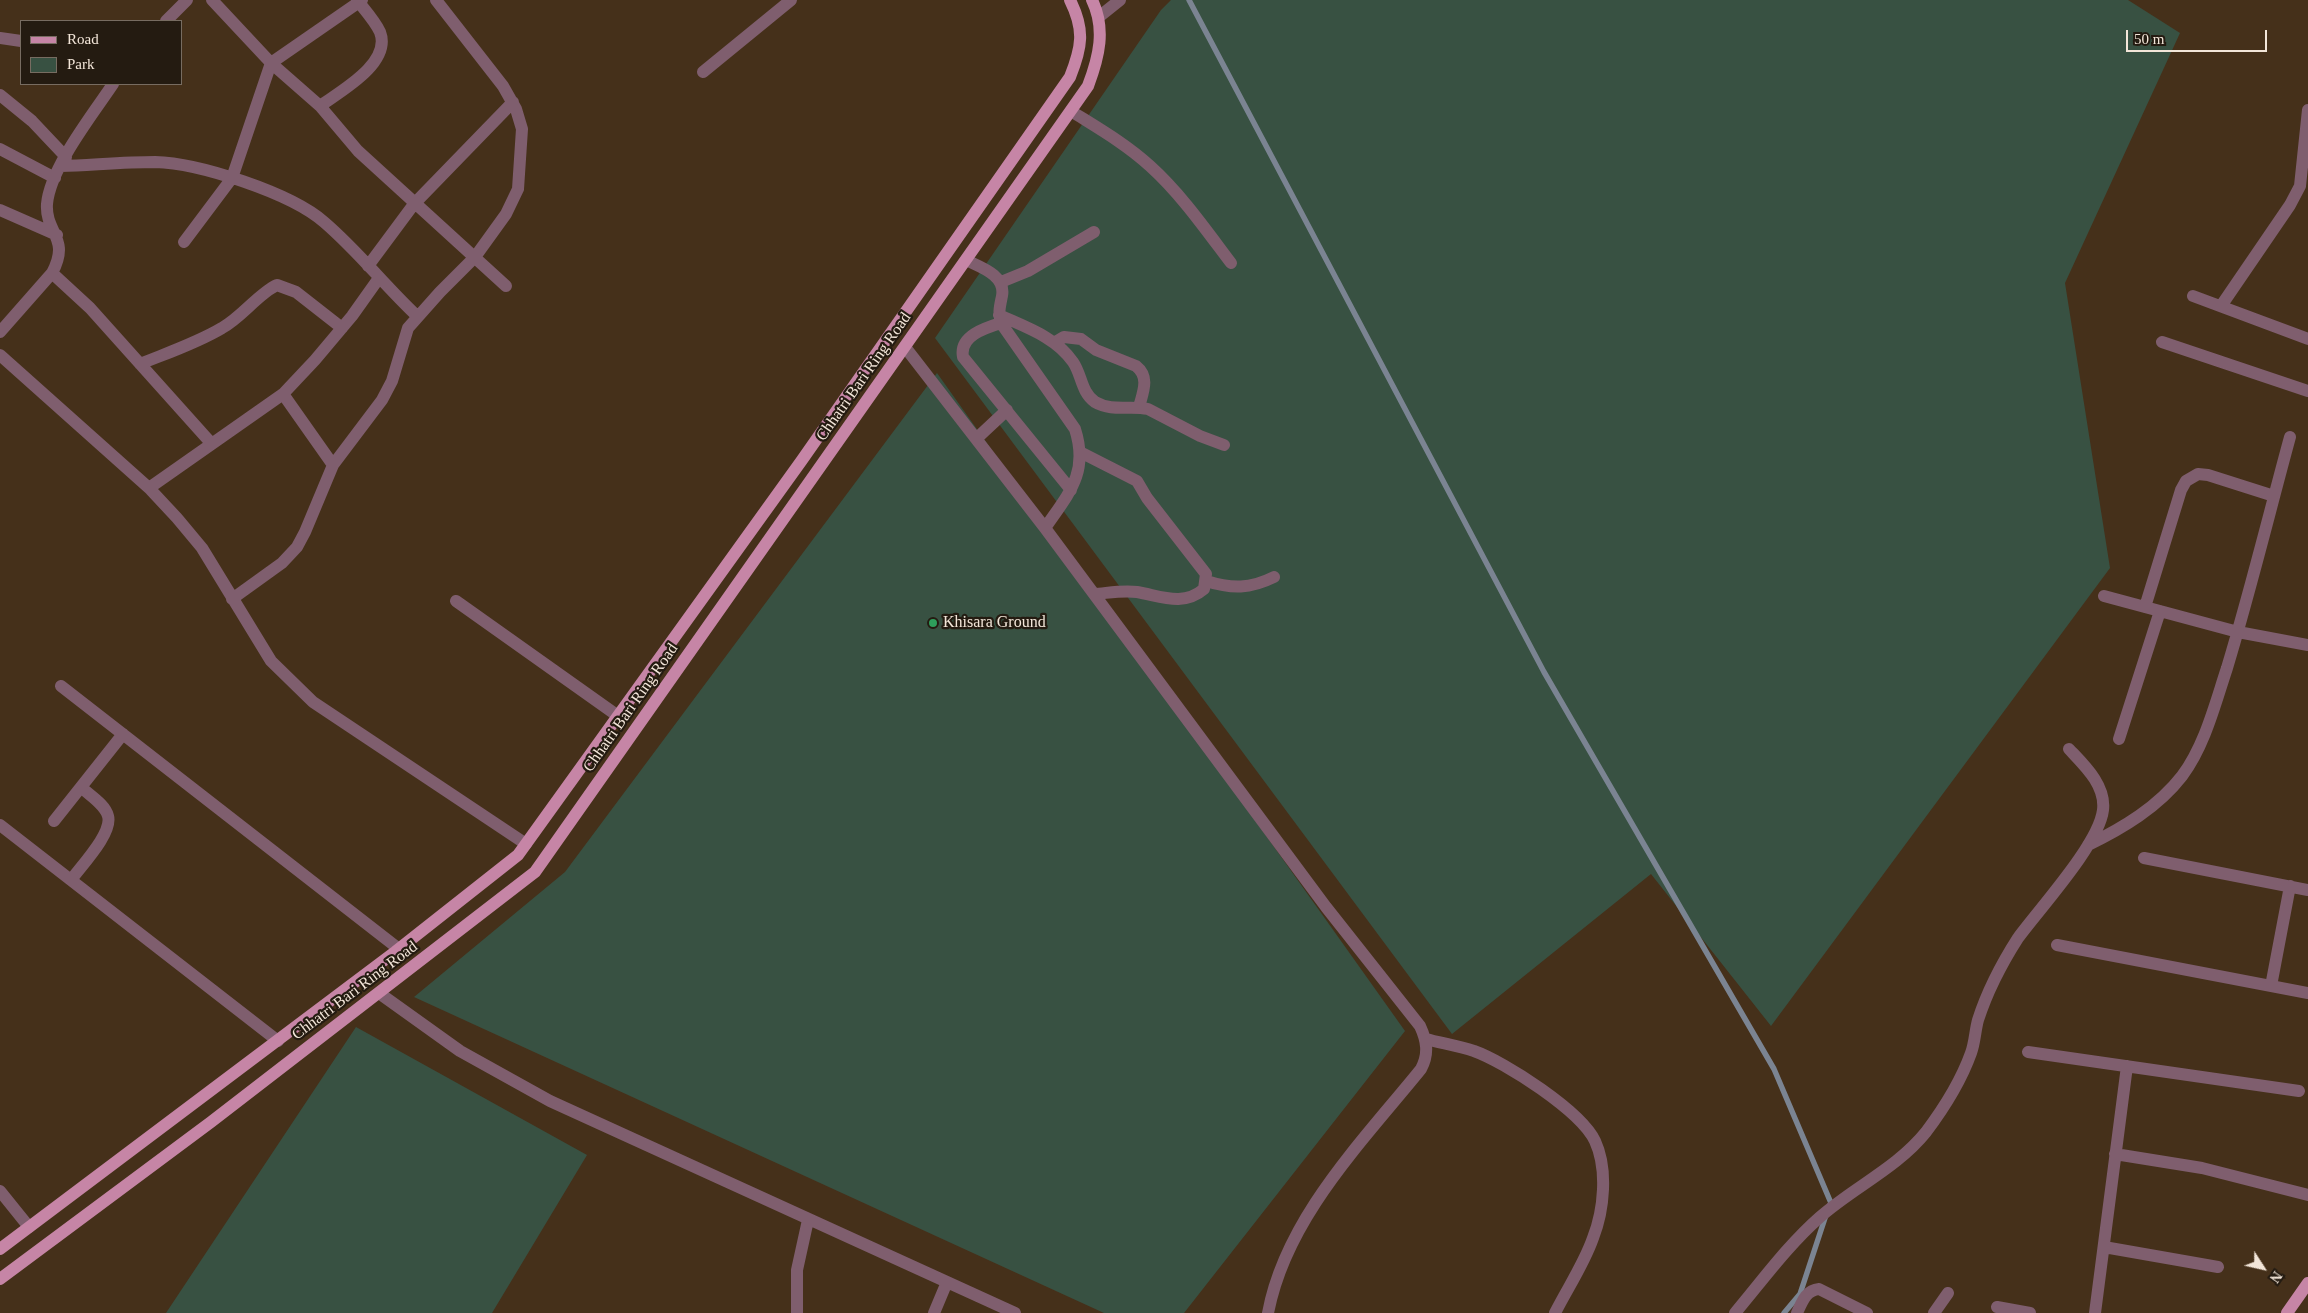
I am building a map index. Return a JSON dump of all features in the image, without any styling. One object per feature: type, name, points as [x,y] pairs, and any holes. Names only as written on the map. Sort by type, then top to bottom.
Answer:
[{"type":"main road","name":"Chhatri Bari Ring Road","points":[[0,1249],[399,949],[518,855],[1070,77],[1079,54],[1080,20],[1070,0]]},
{"type":"main road","name":"Chhatri Bari Ring Road","points":[[0,1279],[211,1122],[535,872],[1088,86],[1099,58],[1100,16],[1092,0]]},
{"type":"main road","points":[[2287,1313],[2308,1283]]},
{"type":"street","points":[[167,20],[186,0]]},
{"type":"street","points":[[212,0],[271,63],[320,106],[358,151],[506,286]]},
{"type":"street","points":[[232,599],[282,563],[297,547],[306,532],[333,465],[385,394],[397,365],[403,340],[417,316],[475,257],[506,214],[518,189],[522,129],[512,102],[503,86],[436,0]]},
{"type":"street","points":[[703,72],[791,0]]},
{"type":"street","points":[[1100,16],[1120,0]]},
{"type":"street","points":[[184,242],[232,178],[271,63],[359,1],[380,32],[382,44],[379,56],[361,76],[320,106]]},
{"type":"street","points":[[0,38],[20,41]]},
{"type":"street","points":[[0,332],[52,274],[60,256],[57,235],[49,218],[47,205],[60,167],[112,85]]},
{"type":"street","points":[[0,95],[32,121],[60,167]]},
{"type":"street","points":[[368,266],[414,204],[512,102]]},
{"type":"street","points":[[2221,306],[2290,205],[2300,186],[2305,173],[2308,110]]},
{"type":"street","points":[[1071,111],[1126,146],[1150,166],[1181,198],[1231,263]]},
{"type":"street","points":[[0,150],[60,167],[155,162],[182,165],[232,178],[298,203],[324,221],[417,316]]},
{"type":"street","points":[[0,210],[57,235]]},
{"type":"street","points":[[1001,282],[1028,271],[1094,232]]},
{"type":"street","points":[[966,260],[992,273],[1001,282],[1003,294],[1000,319],[1075,429],[1080,452],[1078,475],[1071,490],[1045,528]]},
{"type":"street","points":[[52,274],[90,308],[211,443]]},
{"type":"street","points":[[149,488],[283,394],[342,328],[379,278]]},
{"type":"street","points":[[140,364],[222,329],[250,308],[270,288],[277,286],[296,292],[342,328]]},
{"type":"street","points":[[2192,296],[2308,339]]},
{"type":"street","points":[[1000,319],[1054,343],[1075,364],[1083,387],[1089,397],[1097,403],[1114,408],[1139,407],[1224,445]]},
{"type":"street","points":[[1000,319],[974,334],[966,342],[962,352],[973,372],[1007,410],[1071,490]]},
{"type":"street","points":[[1054,343],[1064,338],[1081,339],[1096,350],[1136,366],[1141,370],[1145,378],[1139,407]]},
{"type":"street","points":[[2162,342],[2308,391]]},
{"type":"street","points":[[905,347],[1045,528],[1326,907],[1420,1026],[1426,1039],[1426,1060],[1421,1069],[1333,1179],[1298,1232],[1283,1261],[1272,1290],[1268,1313]]},
{"type":"street","points":[[0,355],[149,488],[202,548],[271,660],[313,702],[526,844]]},
{"type":"street","points":[[283,394],[333,465]]},
{"type":"street","points":[[976,439],[1007,410]]},
{"type":"street","points":[[2088,845],[2120,830],[2149,808],[2182,776],[2199,746],[2213,710],[2238,632],[2290,437]]},
{"type":"street","points":[[1080,452],[1137,480],[1147,498],[1202,568],[1206,581],[1204,589],[1197,595],[1183,600],[1166,599],[1128,591],[1094,594]]},
{"type":"street","points":[[2145,607],[2175,506],[2186,481],[2198,474],[2274,496]]},
{"type":"street","points":[[1206,581],[1235,588],[1249,588],[1274,577]]},
{"type":"street","points":[[2104,596],[2238,632],[2308,645]]},
{"type":"street","points":[[456,601],[618,716]]},
{"type":"street","points":[[2119,739],[2160,611]]},
{"type":"street","points":[[61,686],[399,949]]},
{"type":"street","points":[[54,821],[122,734]]},
{"type":"street","points":[[1734,1313],[1800,1236],[1819,1217],[1848,1194],[1877,1176],[1900,1157],[1930,1125],[1952,1092],[1971,1053],[1978,1020],[1989,991],[2017,940],[2088,845],[2099,825],[2103,808],[2100,789],[2091,772],[2069,749]]},
{"type":"street","points":[[71,880],[99,843],[108,827],[108,816],[103,808],[81,787]]},
{"type":"street","points":[[0,825],[278,1041]]},
{"type":"street","points":[[2144,858],[2308,889]]},
{"type":"street","points":[[2271,986],[2290,886]]},
{"type":"street","points":[[2057,945],[2308,993]]},
{"type":"street","points":[[379,993],[460,1052],[550,1101],[1015,1313]]},
{"type":"street","points":[[1426,1039],[1475,1052],[1510,1071],[1567,1108],[1595,1140],[1603,1173],[1600,1205],[1593,1238],[1554,1313]]},
{"type":"street","points":[[2028,1052],[2299,1091]]},
{"type":"street","points":[[2095,1313],[2127,1066]]},
{"type":"street","points":[[2115,1154],[2202,1168],[2308,1195]]},
{"type":"street","points":[[0,1191],[29,1227]]},
{"type":"street","points":[[797,1313],[797,1270],[808,1220]]},
{"type":"street","points":[[2104,1247],[2218,1267]]},
{"type":"street","points":[[934,1313],[947,1282]]},
{"type":"street","points":[[1797,1313],[1806,1295],[1813,1290],[1819,1289],[1867,1313]]},
{"type":"street","points":[[1934,1313],[1948,1293]]},
{"type":"street","points":[[1997,1307],[2030,1313]]},
{"type":"green space","points":[[1171,0],[2128,0],[2180,33],[2065,283],[2110,568],[1771,1026],[1651,874],[1452,1034],[935,338],[1161,10]]},
{"type":"green space","name":"Khisara Ground","points":[[937,373],[1405,1031],[1184,1313],[1104,1313],[414,997],[565,872]]},
{"type":"green space","points":[[356,1027],[587,1155],[492,1313],[166,1313]]},
{"type":"waterway","points":[[1189,0],[1544,672],[1774,1069],[1831,1203],[1829,1207]]},
{"type":"waterway","points":[[1784,1313],[1800,1294],[1826,1215]]},
{"type":"place","name":"Khisara Ground","points":[[933,623]]}]
